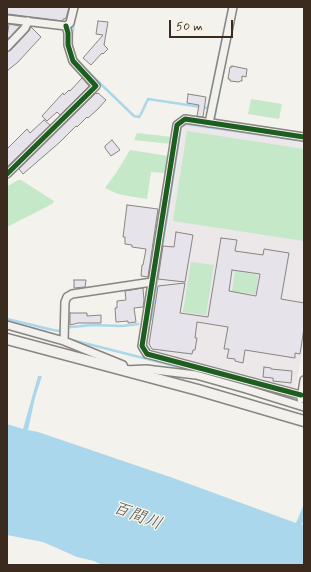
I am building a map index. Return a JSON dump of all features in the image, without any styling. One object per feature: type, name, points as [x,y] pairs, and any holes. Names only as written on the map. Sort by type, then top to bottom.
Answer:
[{"type":"street","points":[[66,26],[70,23],[74,7]]},
{"type":"street","points":[[209,123],[233,7]]},
{"type":"street","points":[[7,19],[66,26]]},
{"type":"street","points":[[7,47],[25,28],[28,21]]},
{"type":"street","points":[[7,174],[96,86],[73,61],[68,45],[68,33],[66,26]]},
{"type":"street","points":[[304,137],[185,119],[177,125],[142,346],[147,354],[302,406],[301,395],[304,380]]},
{"type":"street","points":[[64,341],[65,302],[67,297],[72,294],[152,282]]},
{"type":"street","points":[[7,325],[64,341],[122,365],[125,370]]},
{"type":"street","points":[[7,339],[198,390],[304,421]]},
{"type":"street","points":[[125,370],[146,368],[197,371],[301,395]]},
{"type":"shaded area","points":[[187,125],[304,142],[304,339],[296,387],[291,390],[150,351],[146,346],[150,322],[153,321],[183,128]]},
{"type":"green space","points":[[251,99],[282,104],[279,119],[248,114]]},
{"type":"green space","points":[[187,131],[304,149],[304,241],[173,221]]},
{"type":"green space","points":[[137,133],[172,137],[171,144],[134,140]]},
{"type":"green space","points":[[130,150],[168,156],[166,172],[151,172],[147,199],[118,194],[105,188]]},
{"type":"green space","points":[[18,180],[21,180],[54,201],[52,204],[7,227],[7,185],[8,186]]},
{"type":"green space","points":[[191,262],[214,265],[206,315],[183,312]]},
{"type":"green space","points":[[235,271],[258,275],[256,294],[239,292],[235,319],[228,317]]},
{"type":"water","name":"百間川","points":[[38,376],[42,376],[35,398],[28,430],[38,432],[173,478],[296,523],[304,504],[304,519],[302,524],[304,526],[304,565],[102,565],[94,561],[77,557],[43,542],[7,535],[7,424],[23,429]]},
{"type":"building","points":[[7,7],[69,7],[66,18],[63,19],[63,21],[7,14]]},
{"type":"building","points":[[98,21],[108,22],[104,45],[108,49],[91,65],[83,58],[103,35],[96,34]]},
{"type":"building","points":[[9,24],[20,26],[9,38],[7,37]]},
{"type":"building","points":[[31,27],[41,37],[18,62],[7,71],[7,52],[11,50]]},
{"type":"building","points":[[232,66],[247,69],[246,77],[242,76],[242,81],[230,81],[230,79],[228,79],[230,67]]},
{"type":"building","points":[[82,78],[89,86],[60,115],[57,112],[47,121],[42,116],[63,93],[64,95],[69,90],[70,91]]},
{"type":"building","points":[[96,93],[106,100],[88,118],[87,117],[77,127],[76,126],[23,174],[19,169]]},
{"type":"building","points":[[188,94],[206,97],[203,117],[197,116],[199,105],[187,103]]},
{"type":"building","points":[[44,120],[50,125],[7,167],[7,149],[27,129],[30,133]]},
{"type":"building","points":[[112,140],[120,150],[111,156],[105,146]]},
{"type":"building","points":[[127,205],[158,209],[148,277],[141,276],[146,249],[132,247],[132,245],[125,244],[125,237],[123,237]]},
{"type":"building","points":[[176,232],[193,235],[185,282],[158,279],[163,246],[174,247]]},
{"type":"building","points":[[221,238],[237,240],[235,251],[263,255],[264,249],[289,253],[281,299],[304,303],[304,328],[300,354],[295,353],[295,358],[245,350],[243,363],[235,361],[235,359],[227,358],[229,349],[224,349],[228,327],[197,322],[195,338],[197,338],[195,350],[193,350],[192,354],[152,349],[149,344],[158,286],[185,283],[180,313],[208,317]],"holes":[[[232,270],[260,274],[256,296],[229,291]]]},
{"type":"building","points":[[74,280],[86,280],[85,287],[74,288]]},
{"type":"building","points":[[143,288],[143,307],[134,308],[136,322],[116,322],[115,308],[117,308],[117,301],[126,300],[125,291]]},
{"type":"building","points":[[70,313],[87,313],[87,316],[101,315],[101,323],[78,323],[70,325]]},
{"type":"building","points":[[264,367],[292,371],[291,383],[273,381],[273,378],[263,377]]},
{"type":"waterway","points":[[82,66],[134,116],[139,117],[148,99],[208,108],[229,7]]},
{"type":"waterway","points":[[72,47],[75,15]]},
{"type":"waterway","points":[[214,120],[234,17]]},
{"type":"waterway","points":[[151,320],[181,127],[186,124],[304,141]]},
{"type":"waterway","points":[[7,319],[59,331],[62,328],[92,325],[122,326],[138,324]]},
{"type":"waterway","points":[[15,324],[47,332]]},
{"type":"waterway","points":[[68,339],[183,368]]},
{"type":"waterway","points":[[208,374],[293,398]]},
{"type":"cycle path","points":[[7,174],[96,86],[73,61],[68,45],[68,33],[66,26]]},
{"type":"cycle path","points":[[301,395],[147,354],[142,346],[177,125],[185,119],[304,137]]}]
